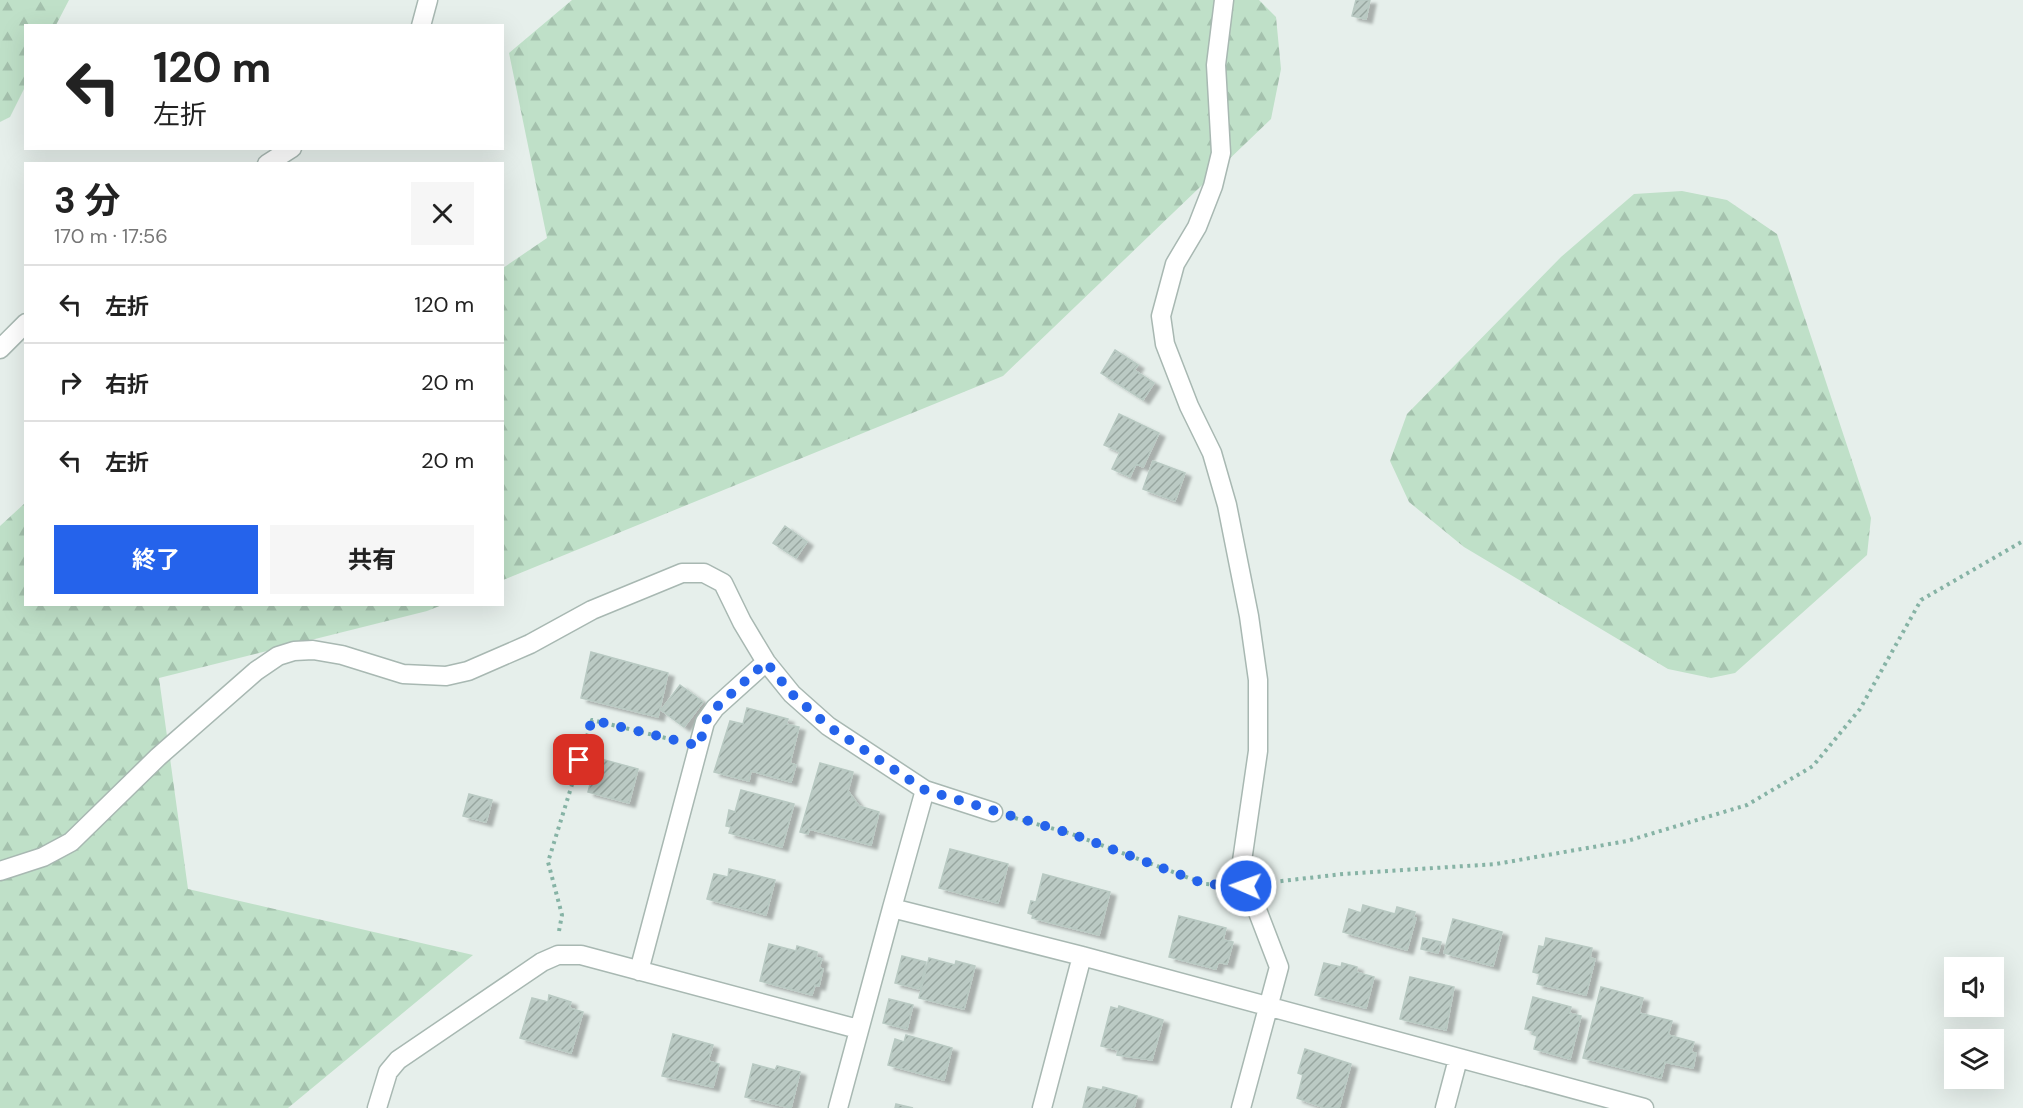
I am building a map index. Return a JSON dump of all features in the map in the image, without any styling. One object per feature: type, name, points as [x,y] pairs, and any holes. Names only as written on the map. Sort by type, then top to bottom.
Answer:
[{"type":"street","points":[[422,24],[428,0]]},
{"type":"street","points":[[1224,0],[1215,65],[1221,153],[1213,186],[1197,227],[1175,264],[1161,316],[1165,344],[1189,406],[1212,453],[1227,505],[1249,616],[1258,680],[1258,751],[1240,868],[1278,967],[1241,1108]]},
{"type":"street","points":[[270,162],[289,150]]},
{"type":"street","points":[[0,349],[24,325]]},
{"type":"street","points":[[0,871],[43,857],[71,842],[158,757],[256,671],[278,656],[294,651],[342,654],[404,674],[446,676],[468,671],[530,644],[592,610],[682,573],[704,573],[723,583],[742,622],[766,662],[792,694],[828,726],[925,790],[993,812]]},
{"type":"street","points":[[639,971],[708,715],[766,662]]},
{"type":"street","points":[[838,1108],[925,790]]},
{"type":"street","points":[[892,908],[1082,956],[1644,1108]]},
{"type":"street","points":[[377,1108],[388,1072],[398,1060],[542,962],[558,955],[580,955],[858,1029]]},
{"type":"street","points":[[1042,1108],[1082,956]]},
{"type":"street","points":[[1445,1108],[1458,1059]]},
{"type":"path","points":[[993,812],[1072,834],[1205,884],[1246,886],[1343,874],[1496,864],[1627,841],[1747,805],[1813,766],[1860,709],[1921,600],[2023,541]]},
{"type":"path","points":[[558,955],[556,943],[562,915],[548,862],[592,720],[699,746]]},
{"type":"green space","points":[[0,0],[69,0],[57,24],[24,24],[24,89],[10,117],[0,122]]},
{"type":"green space","points":[[572,0],[1259,0],[1276,17],[1281,69],[1271,119],[1003,376],[504,580],[504,267],[547,238],[509,53]]},
{"type":"green space","points":[[1682,191],[1727,200],[1777,234],[1871,518],[1867,555],[1735,673],[1711,678],[1668,669],[1464,547],[1409,502],[1390,461],[1407,414],[1561,257],[1634,194]]},
{"type":"green space","points":[[24,504],[24,606],[440,606],[159,678],[188,889],[473,955],[288,1108],[0,1108],[0,526]]},
{"type":"building","points":[[1356,0],[1370,0],[1366,19],[1352,16]]},
{"type":"building","points":[[1115,350],[1138,365],[1134,370],[1154,383],[1143,400],[1101,373]]},
{"type":"building","points":[[1119,414],[1159,433],[1143,467],[1136,464],[1130,477],[1112,469],[1120,452],[1104,445]]},
{"type":"building","points":[[1153,461],[1185,473],[1175,501],[1143,489]]},
{"type":"building","points":[[785,526],[807,542],[796,558],[773,543]]},
{"type":"building","points":[[591,652],[668,673],[658,717],[581,698]]},
{"type":"building","points":[[680,685],[703,702],[684,727],[661,710]]},
{"type":"building","points":[[747,708],[788,719],[786,724],[799,727],[790,763],[796,765],[791,782],[751,771],[749,781],[714,772],[730,721],[743,724]]},
{"type":"building","points":[[597,758],[638,769],[629,803],[588,792]]},
{"type":"building","points":[[820,763],[853,772],[848,791],[859,806],[879,812],[871,845],[809,829],[808,834],[800,832]]},
{"type":"building","points":[[741,790],[794,804],[782,847],[729,833],[731,827],[726,826],[729,810],[735,812]]},
{"type":"building","points":[[469,794],[492,800],[486,822],[463,816]]},
{"type":"building","points":[[950,849],[1008,864],[998,903],[939,888]]},
{"type":"building","points":[[729,869],[775,880],[766,915],[707,899],[714,874],[728,877]]},
{"type":"building","points":[[1043,874],[1110,892],[1099,935],[1032,918],[1033,915],[1028,913],[1031,901],[1036,902]]},
{"type":"building","points":[[1363,905],[1395,914],[1397,907],[1415,912],[1413,918],[1416,918],[1407,950],[1343,932],[1349,909],[1361,913]]},
{"type":"building","points":[[1179,916],[1226,928],[1223,940],[1233,942],[1227,964],[1218,962],[1216,969],[1169,957]]},
{"type":"building","points":[[1453,919],[1502,932],[1493,966],[1444,953]]},
{"type":"building","points":[[1423,938],[1441,942],[1438,953],[1421,949]]},
{"type":"building","points":[[1546,938],[1592,948],[1590,958],[1595,959],[1586,995],[1537,984],[1540,974],[1533,972],[1539,946],[1544,947]]},
{"type":"building","points":[[769,944],[796,951],[797,946],[817,952],[816,957],[822,959],[819,968],[823,969],[819,986],[815,985],[812,995],[760,981]]},
{"type":"building","points":[[902,956],[926,962],[920,989],[895,983]]},
{"type":"building","points":[[929,958],[955,965],[956,961],[975,966],[964,1009],[919,998]]},
{"type":"building","points":[[1324,963],[1341,967],[1342,963],[1357,967],[1356,972],[1374,977],[1366,1008],[1315,995]]},
{"type":"building","points":[[1410,977],[1454,987],[1446,1030],[1400,1019]]},
{"type":"building","points":[[1601,987],[1643,998],[1639,1013],[1672,1021],[1668,1035],[1694,1042],[1691,1052],[1696,1053],[1693,1068],[1665,1062],[1661,1078],[1583,1058]]},
{"type":"building","points":[[549,995],[571,1002],[569,1008],[583,1012],[571,1053],[520,1038],[532,998],[548,1002]]},
{"type":"building","points":[[1533,997],[1571,1007],[1569,1013],[1581,1016],[1570,1059],[1534,1049],[1537,1036],[1532,1034],[1533,1031],[1525,1029]]},
{"type":"building","points":[[889,999],[913,1005],[907,1029],[883,1023]]},
{"type":"building","points":[[1119,1006],[1163,1020],[1152,1060],[1117,1055],[1118,1050],[1101,1046],[1111,1007],[1118,1009]]},
{"type":"building","points":[[673,1034],[713,1045],[708,1061],[719,1064],[713,1087],[662,1076]]},
{"type":"building","points":[[906,1035],[952,1048],[944,1080],[888,1065],[895,1039],[904,1042]]},
{"type":"building","points":[[1305,1049],[1351,1064],[1339,1108],[1325,1108],[1297,1098],[1303,1075],[1298,1073]]},
{"type":"building","points":[[753,1064],[775,1070],[777,1066],[800,1072],[791,1108],[745,1097]]},
{"type":"building","points":[[1088,1087],[1102,1090],[1103,1087],[1137,1096],[1134,1108],[1083,1108]]},
{"type":"building","points":[[896,1104],[913,1108],[895,1108]]},
{"type":"route","points":[[579,760],[592,720],[699,746],[708,715],[766,662],[792,694],[828,726],[925,790],[1072,834],[1205,884],[1246,886]]}]
